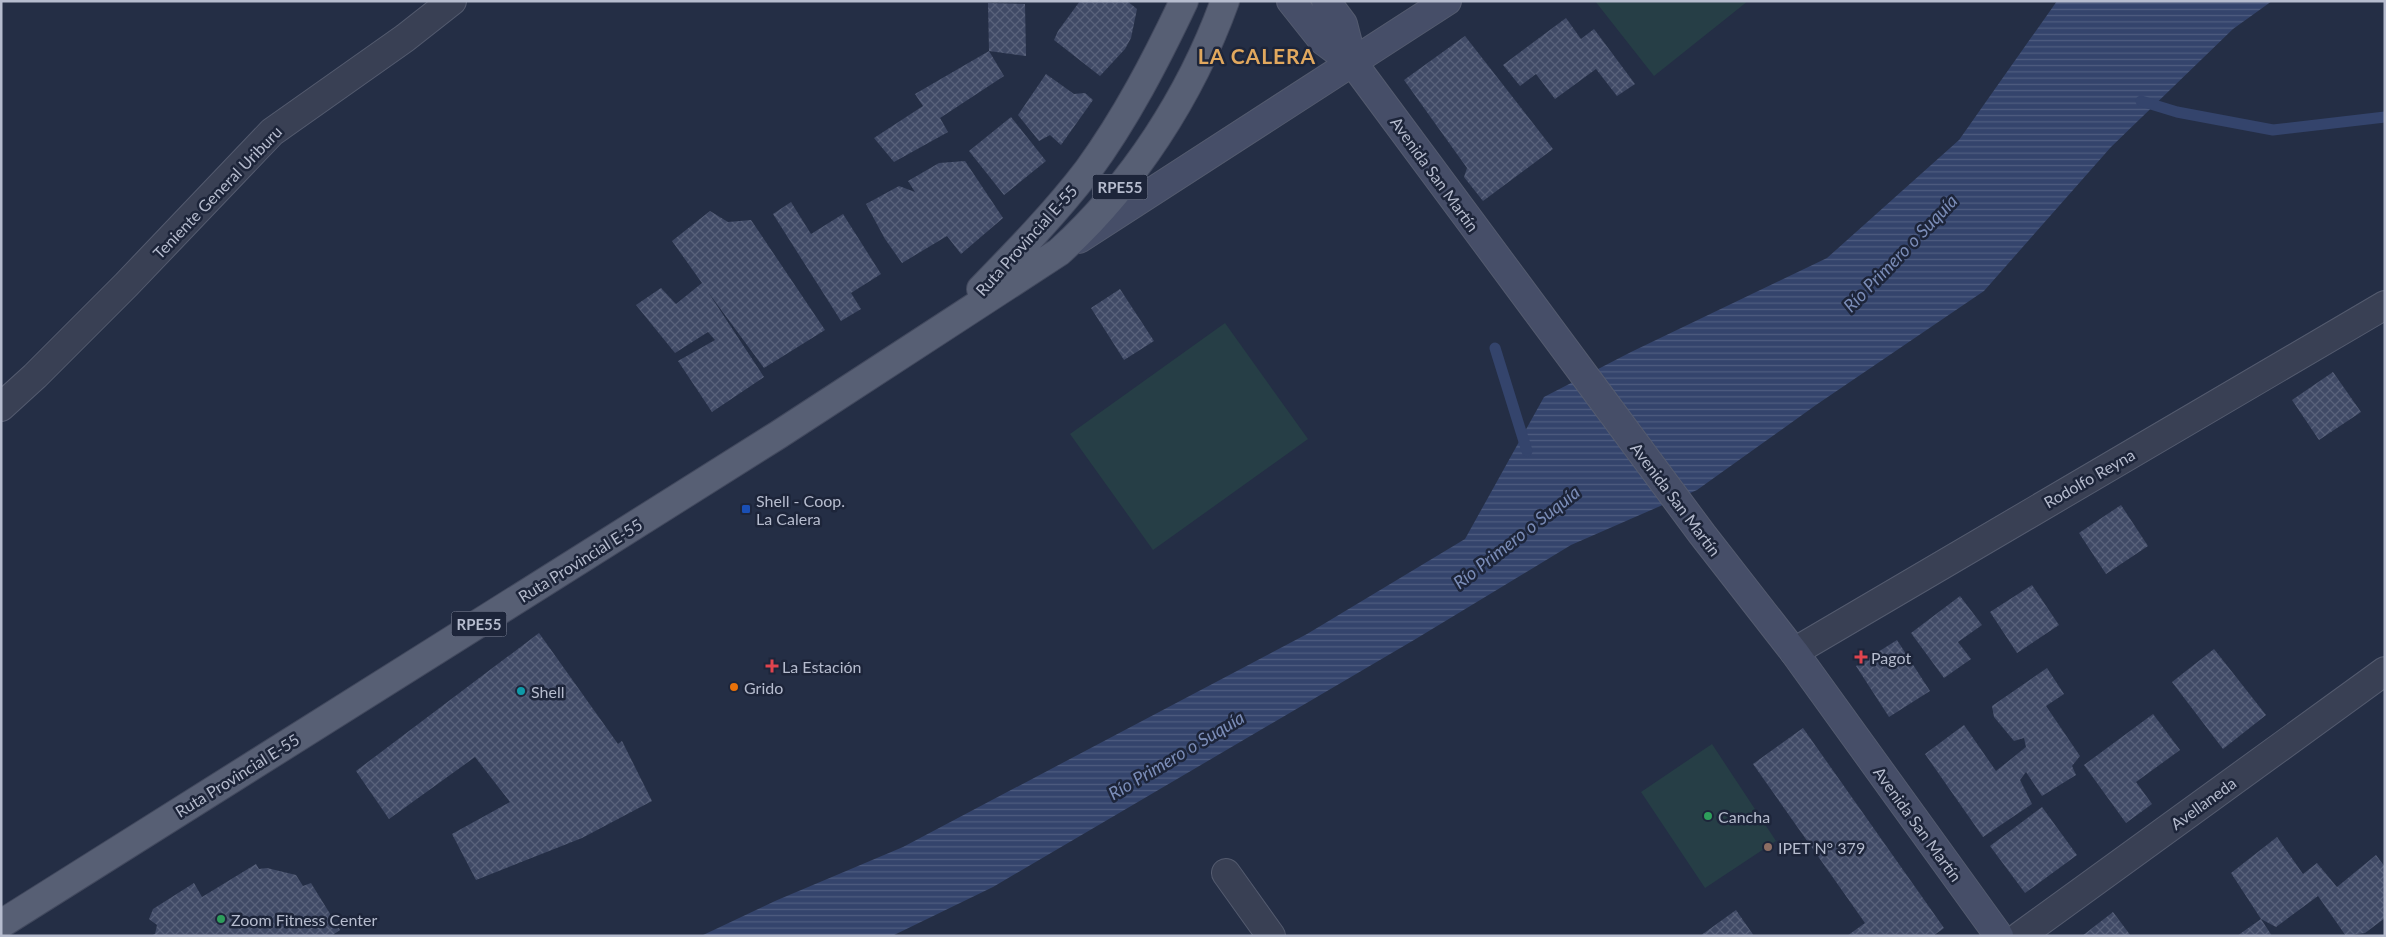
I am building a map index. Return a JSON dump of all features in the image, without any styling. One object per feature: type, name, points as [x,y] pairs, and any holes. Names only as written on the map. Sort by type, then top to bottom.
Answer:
[{"type":"main road","name":"Ruta Provincial E-55","points":[[953,320],[1046,220],[1088,169],[1132,104],[1184,1]]},
{"type":"main road","name":"Ruta Provincial E-55","points":[[1,924],[761,445],[1059,252],[1092,221],[1136,166],[1182,92],[1226,1]]},
{"type":"street","name":"Teniente General Uriburu","points":[[1,407],[35,376],[126,285],[272,132],[405,38],[452,1]]},
{"type":"street","name":"Avenida San Martín","points":[[1291,1],[1322,40],[1353,62],[1702,534],[1794,652],[1999,936]]},
{"type":"street","name":"Avenida San Martín","points":[[1326,1],[1342,24],[1353,62]]},
{"type":"street","points":[[1059,252],[1447,1]]},
{"type":"street","name":"Rodolfo Reyna","points":[[1794,652],[2385,305]]},
{"type":"street","name":"Avellaneda","points":[[2020,936],[2385,671]]},
{"type":"street","points":[[1226,873],[1271,936]]},
{"type":"shaded area","points":[[1595,1],[1748,1],[1654,76]]},
{"type":"shaded area","points":[[1225,323],[1308,439],[1153,550],[1070,434]]},
{"type":"shaded area","name":"Cancha","points":[[1712,744],[1776,841],[1705,888],[1641,792]]},
{"type":"water","name":"Río Primero o Suquía","points":[[2057,1],[2272,1],[2233,29],[2111,147],[1984,291],[1816,405],[1697,490],[1571,545],[1414,640],[993,887],[892,936],[701,936],[775,901],[903,847],[1307,634],[1465,539],[1544,397],[1631,352],[1827,258],[1959,140]]},
{"type":"building","points":[[1080,1],[1127,1],[1137,9],[1131,38],[1125,49],[1100,76],[1054,40],[1058,31]]},
{"type":"building","points":[[988,3],[1025,4],[1026,56],[989,51]]},
{"type":"building","points":[[1566,18],[1581,39],[1594,29],[1635,84],[1617,96],[1596,69],[1555,99],[1536,74],[1520,86],[1503,65]]},
{"type":"building","points":[[1465,36],[1553,149],[1483,201],[1464,177],[1467,168],[1404,80]]},
{"type":"building","points":[[989,51],[1004,76],[940,118],[948,132],[894,162],[874,138],[923,106],[915,94]]},
{"type":"building","points":[[1046,74],[1074,94],[1085,93],[1093,100],[1061,145],[1050,135],[1039,141],[1018,115]]},
{"type":"building","points":[[1011,117],[1046,161],[1004,195],[969,151]]},
{"type":"building","points":[[965,161],[1003,218],[961,254],[947,236],[902,263],[885,239],[866,204],[899,186],[915,192],[908,181],[939,163]]},
{"type":"building","points":[[791,202],[811,234],[843,214],[881,274],[851,293],[861,309],[841,321],[773,214]]},
{"type":"building","points":[[710,211],[728,222],[751,220],[825,330],[764,368],[708,292],[764,377],[712,412],[678,361],[715,340],[708,332],[675,353],[636,305],[661,288],[676,304],[702,283],[672,241]]},
{"type":"building","points":[[1120,289],[1154,341],[1124,360],[1091,308]]},
{"type":"building","points":[[2333,372],[2361,412],[2319,440],[2292,400]]},
{"type":"building","points":[[2121,505],[2148,546],[2106,574],[2079,533]]},
{"type":"building","points":[[2032,585],[2059,625],[2017,653],[1990,612]]},
{"type":"building","points":[[1960,596],[1982,625],[1958,642],[1971,659],[1944,678],[1911,633]]},
{"type":"building","name":"Shell","points":[[539,633],[618,744],[622,741],[652,801],[582,838],[476,880],[452,834],[510,802],[475,757],[389,819],[356,771]]},
{"type":"building","points":[[1897,640],[1930,691],[1889,717],[1856,666]]},
{"type":"building","points":[[2214,649],[2266,715],[2223,749],[2172,682]]},
{"type":"building","points":[[2047,668],[2064,694],[2046,706],[2080,756],[2072,766],[2076,775],[2042,796],[2026,772],[2020,780],[2032,804],[1983,837],[1925,754],[1964,725],[1996,771],[2026,747],[2024,738],[2014,741],[1994,717],[1992,706]]},
{"type":"building","points":[[2153,714],[2180,750],[2136,782],[2152,804],[2126,823],[2084,765]]},
{"type":"building","points":[[1803,728],[1944,928],[1933,936],[1847,936],[1865,923],[1753,764]]},
{"type":"building","points":[[2042,807],[2077,855],[2025,893],[1990,846]]},
{"type":"building","points":[[2277,837],[2303,874],[2317,863],[2337,887],[2376,855],[2385,867],[2385,918],[2365,933],[2346,936],[2318,896],[2276,927],[2261,919],[2231,873]]},
{"type":"building","name":"Zoom Fitness Center","points":[[256,864],[259,869],[267,868],[296,875],[303,886],[311,883],[340,930],[331,936],[150,936],[155,934],[157,925],[149,919],[153,909],[194,883],[202,897]]},
{"type":"building","points":[[1736,910],[1754,936],[1700,936]]},
{"type":"building","points":[[2113,912],[2131,936],[2082,936]]},
{"type":"building","points":[[2261,919],[2272,936],[2237,936]]},
{"type":"waterway","points":[[2141,101],[2177,112],[2273,130],[2385,117]]},
{"type":"waterway","points":[[1495,348],[1527,451]]},
{"type":"place","name":"Shell - Coop. La Calera","points":[[746,509]]},
{"type":"place","name":"Pagot","points":[[1861,657]]},
{"type":"place","name":"La Estación","points":[[772,666]]},
{"type":"place","name":"Grido","points":[[734,687]]},
{"type":"place","name":"Shell","points":[[521,691]]},
{"type":"place","name":"Cancha","points":[[1708,816]]},
{"type":"place","name":"IPET N° 379","points":[[1768,847]]},
{"type":"place","name":"Zoom Fitness Center","points":[[221,919]]},
{"type":"district","name":"LA CALERA","points":[[1257,55]]}]
